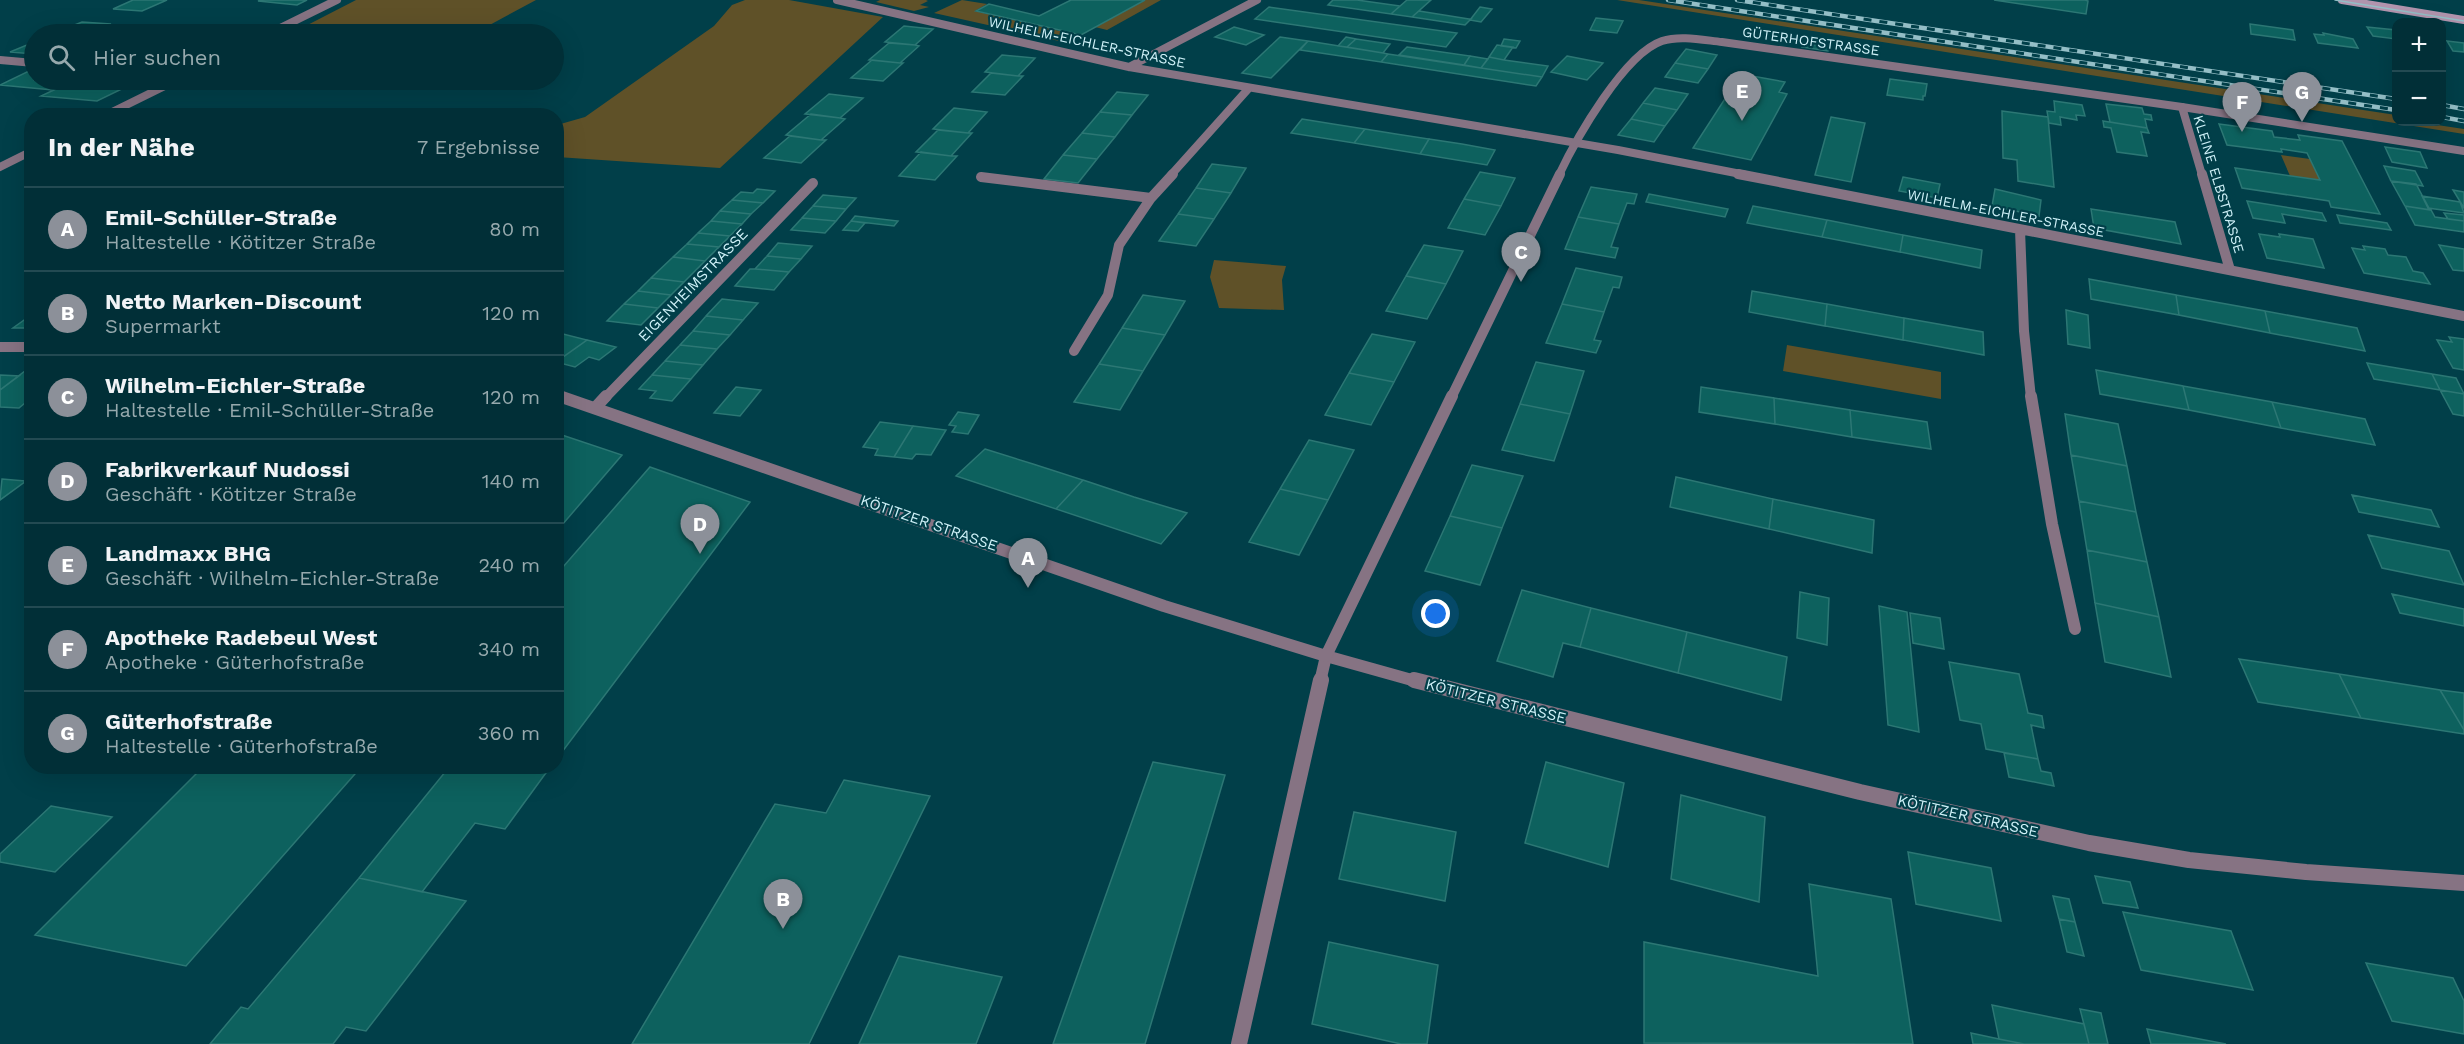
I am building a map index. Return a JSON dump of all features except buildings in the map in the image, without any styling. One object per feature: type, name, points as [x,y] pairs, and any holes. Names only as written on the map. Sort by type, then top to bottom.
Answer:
[{"type":"main road","points":[[2342,0],[2464,20]]},
{"type":"street","points":[[289,24],[338,0]]},
{"type":"street","name":"WILHELM-EICHLER-STRASSE","points":[[837,0],[1129,67],[1575,142],[2464,316]]},
{"type":"street","points":[[1129,67],[1257,0]]},
{"type":"street","name":"GÜTERHOFSTRASSE","points":[[1575,142],[1592,113],[1643,53],[1654,44],[1675,39],[1722,42],[2182,107],[2464,151]]},
{"type":"street","points":[[0,60],[24,62]]},
{"type":"street","points":[[1074,351],[1108,295],[1119,245],[1151,198],[1249,88]]},
{"type":"street","points":[[120,108],[157,90]]},
{"type":"street","name":"KLEINE ELBSTRASSE","points":[[2182,107],[2230,270]]},
{"type":"street","points":[[1239,1044],[1326,656],[1575,142]]},
{"type":"street","points":[[0,167],[24,155]]},
{"type":"street","points":[[981,177],[1151,198]]},
{"type":"street","name":"EIGENHEIMSTRASSE","points":[[595,408],[813,183]]},
{"type":"street","points":[[2020,230],[2024,343],[2034,421],[2054,543],[2075,629]]},
{"type":"street","points":[[0,347],[24,347]]},
{"type":"street","name":"KÖTITZER STRASSE","points":[[564,398],[1164,606],[1416,681],[1838,786],[2089,843],[2189,860],[2306,872],[2464,883]]},
{"type":"shaded area","points":[[356,0],[536,0],[492,24],[309,24]]},
{"type":"shaded area","points":[[745,0],[789,0],[883,17],[720,168],[564,157],[564,123],[585,117],[714,26],[732,5]]},
{"type":"shaded area","points":[[880,0],[926,0],[928,1],[920,5],[929,7],[914,11],[876,2]]},
{"type":"shaded area","points":[[962,0],[987,4],[975,11],[1072,34],[1059,41],[934,13]]},
{"type":"shaded area","points":[[1145,0],[1161,0],[1107,30],[1095,27]]},
{"type":"shaded area","points":[[1617,0],[1639,0],[2392,114],[2392,123]]},
{"type":"shaded area","points":[[2413,126],[2444,126],[2464,129],[2464,134]]},
{"type":"shaded area","points":[[2281,155],[2310,159],[2320,180],[2290,176]]},
{"type":"shaded area","points":[[1214,260],[1286,266],[1282,280],[1284,310],[1219,308],[1210,277]]},
{"type":"shaded area","points":[[1787,345],[1941,372],[1941,399],[1783,371]]},
{"type":"tram line","points":[[2335,0],[2464,21]]},
{"type":"railway","points":[[1668,0],[2392,109]]},
{"type":"railway","points":[[1737,0],[2392,98]]},
{"type":"railway","points":[[2446,106],[2464,109]]},
{"type":"railway","points":[[2446,118],[2464,121]]},
{"type":"place","name":"Landmaxx BHG","points":[[1742,121]]},
{"type":"place","name":"Güterhofstraße","points":[[2302,122]]},
{"type":"place","name":"Apotheke Radebeul West","points":[[2242,132]]},
{"type":"place","name":"Wilhelm-Eichler-Straße","points":[[1521,282]]},
{"type":"place","name":"Fabrikverkauf Nudossi","points":[[700,554]]},
{"type":"place","name":"Emil-Schüller-Straße","points":[[1028,588]]},
{"type":"place","name":"Netto Marken-Discount","points":[[783,929]]}]
